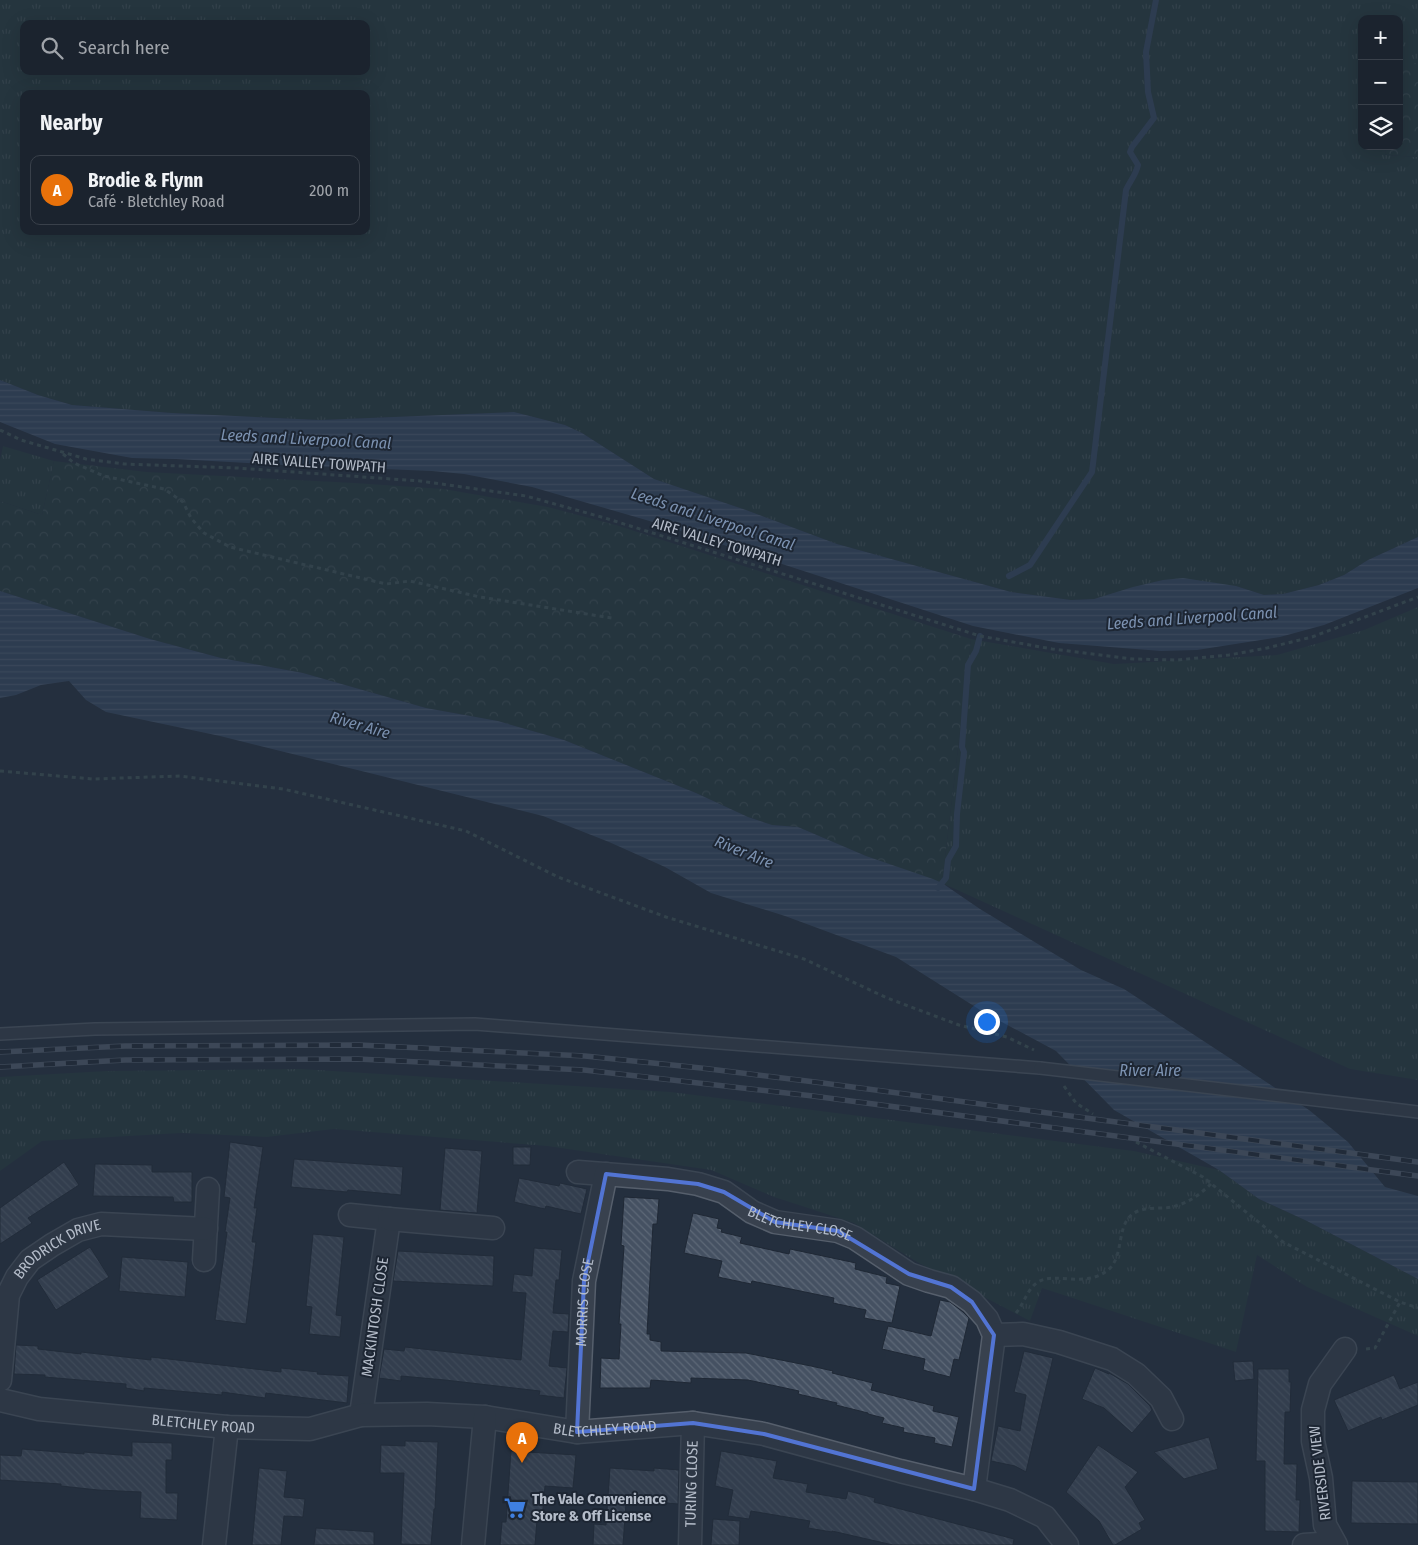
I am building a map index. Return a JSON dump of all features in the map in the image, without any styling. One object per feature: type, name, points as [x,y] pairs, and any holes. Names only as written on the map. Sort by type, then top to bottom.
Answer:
[{"type":"street","name":"BLETCHLEY CLOSE","points":[[578,1172],[698,1184],[724,1192],[752,1212],[775,1222],[838,1231],[855,1238],[909,1274],[929,1282],[951,1287],[972,1302],[987,1319],[994,1335]]},
{"type":"street","name":"MORRIS CLOSE","points":[[577,1432],[584,1281],[606,1174]]},
{"type":"street","points":[[204,1260],[208,1189]]},
{"type":"street","points":[[350,1215],[493,1228]]},
{"type":"street","name":"MACKINTOSH CLOSE","points":[[361,1415],[389,1219]]},
{"type":"street","name":"BRODRICK DRIVE","points":[[0,1380],[8,1295],[17,1277],[30,1260],[52,1244],[78,1230],[101,1224],[206,1229]]},
{"type":"street","points":[[974,1489],[994,1335],[1023,1334],[1060,1342],[1112,1359],[1136,1374],[1161,1398],[1172,1419]]},
{"type":"street","name":"RIVERSIDE VIEW","points":[[1304,1545],[1335,1544],[1326,1525],[1321,1478],[1313,1441],[1313,1410],[1320,1384],[1345,1349]]},
{"type":"street","name":"BLETCHLEY ROAD","points":[[0,1400],[40,1409],[227,1427],[310,1429],[361,1415],[426,1414],[485,1417],[577,1432],[693,1423],[764,1434],[1010,1500],[1045,1518],[1067,1545]]},
{"type":"street","points":[[473,1545],[485,1417]]},
{"type":"street","name":"TURING CLOSE","points":[[690,1545],[693,1423]]},
{"type":"street","points":[[214,1545],[227,1427]]},
{"type":"lane","points":[[0,1034],[95,1028],[475,1024],[1040,1068],[1418,1112]]},
{"type":"path","name":"AIRE VALLEY TOWPATH","points":[[0,430],[20,440],[86,459],[124,464],[237,468],[420,481],[526,496],[605,518],[980,636],[1133,659],[1176,660],[1229,655],[1267,648],[1312,637],[1418,597]]},
{"type":"path","points":[[61,452],[74,463],[104,476],[164,489],[183,502],[191,518],[204,533],[230,547],[386,584],[410,581],[480,597],[612,618]]},
{"type":"path","points":[[0,772],[93,779],[180,776],[246,784],[283,789],[466,831],[558,877],[666,917],[804,959],[887,998],[959,1025],[1007,1037],[1042,1054]]},
{"type":"path","points":[[1059,1079],[1076,1103],[1093,1114]]},
{"type":"path","points":[[1136,1142],[1203,1177],[1283,1242],[1400,1302],[1418,1308]]},
{"type":"path","points":[[994,1335],[1018,1311],[1031,1288],[1037,1282],[1045,1279],[1084,1280],[1108,1270],[1117,1260],[1126,1222],[1138,1211],[1184,1204],[1199,1196],[1211,1184]]},
{"type":"path","points":[[1376,1348],[1400,1302]]},
{"type":"highlighted area","points":[[606,1174],[698,1184],[724,1192],[775,1222],[838,1231],[909,1274],[951,1287],[972,1302],[994,1335],[974,1489],[764,1434],[693,1423],[577,1432],[584,1281]]},
{"type":"green space","points":[[0,0],[1418,0],[1418,63],[1403,63],[1403,15],[1358,15],[1358,150],[1386,150],[1385,155],[1418,157],[1418,537],[1368,560],[1344,575],[1319,585],[1283,594],[1264,595],[1236,586],[1163,580],[1094,599],[1071,600],[1011,592],[837,544],[746,510],[654,479],[582,433],[565,425],[514,412],[320,420],[172,413],[72,405],[38,395],[0,380]]},
{"type":"green space","points":[[1403,63],[1418,63],[1418,157],[1385,155],[1386,150],[1403,150]]},
{"type":"green space","points":[[3,446],[54,461],[42,515],[0,501],[0,460]]},
{"type":"green space","points":[[54,461],[147,472],[444,489],[548,507],[616,525],[971,639],[942,883],[866,856],[798,827],[772,825],[748,817],[696,793],[564,740],[498,721],[426,708],[303,673],[221,658],[150,639],[0,591],[0,501],[42,515]]},
{"type":"green space","points":[[1418,607],[1418,1080],[1350,1069],[942,883],[971,639],[1114,664],[1277,655],[1364,630]]},
{"type":"green space","points":[[301,1069],[671,1092],[1134,1151],[1219,1170],[1259,1199],[1307,1221],[1418,1279],[1418,1336],[1307,1287],[1257,1255],[1236,1352],[1042,1288],[1030,1321],[917,1262],[854,1223],[774,1197],[711,1170],[547,1146],[334,1129],[267,1137],[182,1133],[42,1141],[0,1171],[0,1077],[106,1071]]},
{"type":"water","name":"Leeds and Liverpool Canal","points":[[0,380],[38,395],[72,405],[172,413],[320,420],[514,412],[565,425],[582,433],[654,479],[746,510],[837,544],[1011,592],[1071,600],[1094,599],[1133,587],[1163,580],[1183,578],[1236,586],[1264,595],[1283,594],[1319,585],[1344,575],[1368,560],[1418,537],[1418,588],[1324,625],[1280,637],[1197,650],[1161,651],[1059,643],[973,626],[653,522],[532,487],[464,474],[432,471],[132,458],[55,444],[0,422]]},
{"type":"water","name":"River Aire","points":[[0,591],[150,639],[221,658],[303,673],[426,708],[498,721],[564,740],[696,793],[748,817],[772,825],[798,827],[866,856],[942,883],[980,909],[1081,970],[1124,989],[1309,1110],[1348,1142],[1385,1187],[1418,1196],[1418,1279],[1307,1221],[1259,1199],[1219,1170],[1114,1110],[1056,1051],[985,1013],[896,957],[785,916],[711,893],[665,867],[543,816],[220,736],[106,712],[86,700],[69,681],[41,685],[16,695],[0,698]]},
{"type":"building","points":[[230,1142],[263,1147],[254,1208],[257,1208],[252,1242],[256,1242],[246,1324],[215,1320],[230,1198],[224,1197]]},
{"type":"building","points":[[513,1147],[531,1147],[530,1165],[513,1165]]},
{"type":"building","points":[[445,1148],[482,1151],[477,1213],[440,1210]]},
{"type":"building","points":[[294,1159],[403,1167],[401,1195],[291,1187]]},
{"type":"building","points":[[64,1162],[79,1185],[28,1218],[32,1223],[0,1244],[0,1208]]},
{"type":"building","points":[[95,1164],[152,1165],[152,1172],[192,1172],[192,1202],[174,1202],[173,1197],[93,1196]]},
{"type":"building","points":[[519,1178],[559,1186],[560,1183],[587,1189],[581,1214],[546,1206],[545,1209],[514,1202]]},
{"type":"building","points":[[624,1197],[659,1199],[657,1224],[653,1224],[647,1334],[650,1334],[650,1340],[661,1342],[661,1351],[746,1353],[833,1371],[832,1373],[873,1383],[871,1390],[934,1406],[933,1411],[959,1417],[952,1447],[934,1443],[935,1438],[903,1432],[904,1428],[882,1423],[884,1418],[836,1405],[837,1403],[798,1394],[799,1391],[748,1380],[691,1378],[691,1383],[651,1380],[650,1388],[600,1388],[601,1358],[619,1359],[621,1324],[619,1324],[624,1246],[621,1245]]},
{"type":"building","points":[[693,1213],[719,1219],[717,1228],[722,1229],[721,1232],[742,1237],[740,1243],[789,1254],[790,1249],[856,1263],[855,1269],[887,1277],[886,1283],[900,1286],[892,1323],[864,1318],[866,1310],[833,1303],[834,1298],[752,1281],[751,1284],[718,1277],[722,1261],[684,1253]]},
{"type":"building","points":[[313,1234],[344,1237],[336,1315],[342,1316],[340,1337],[309,1334],[312,1307],[306,1306]]},
{"type":"building","points":[[90,1247],[109,1277],[56,1310],[37,1280]]},
{"type":"building","points":[[534,1248],[562,1250],[559,1280],[556,1280],[553,1313],[569,1314],[568,1332],[553,1331],[549,1366],[567,1368],[564,1398],[539,1395],[540,1391],[445,1380],[401,1376],[401,1381],[379,1378],[384,1349],[404,1351],[405,1347],[521,1360],[526,1293],[512,1292],[514,1274],[532,1276]]},
{"type":"building","points":[[398,1251],[494,1256],[493,1286],[393,1281]]},
{"type":"building","points":[[122,1257],[188,1262],[185,1297],[119,1291]]},
{"type":"building","points":[[940,1300],[950,1302],[969,1318],[959,1360],[954,1359],[950,1377],[923,1370],[925,1359],[882,1349],[888,1326],[931,1336]]},
{"type":"building","points":[[16,1345],[38,1346],[38,1349],[81,1354],[81,1352],[151,1360],[151,1357],[281,1372],[281,1368],[318,1372],[317,1374],[349,1376],[347,1403],[266,1393],[265,1398],[222,1392],[222,1395],[144,1388],[144,1391],[126,1388],[126,1384],[45,1377],[45,1375],[14,1374]]},
{"type":"building","points":[[1024,1351],[1053,1358],[1026,1472],[1015,1466],[991,1461],[998,1426],[1020,1431],[1026,1395],[1014,1392]]},
{"type":"building","points":[[1253,1361],[1254,1379],[1235,1381],[1233,1362]]},
{"type":"building","points":[[1095,1368],[1109,1373],[1128,1384],[1150,1406],[1152,1410],[1132,1433],[1104,1408],[1082,1399]]},
{"type":"building","points":[[1258,1369],[1289,1369],[1289,1382],[1291,1382],[1290,1412],[1285,1412],[1284,1464],[1297,1464],[1296,1500],[1300,1500],[1299,1532],[1265,1531],[1265,1461],[1256,1461]]},
{"type":"building","points":[[1394,1375],[1400,1389],[1418,1382],[1418,1405],[1382,1420],[1381,1417],[1348,1431],[1334,1400]]},
{"type":"building","points":[[1209,1437],[1218,1469],[1184,1479],[1154,1452]]},
{"type":"building","points":[[405,1441],[438,1442],[435,1509],[431,1545],[401,1544],[404,1473],[380,1473],[381,1445],[405,1446]]},
{"type":"building","points":[[132,1442],[172,1443],[172,1460],[166,1460],[166,1493],[178,1493],[177,1520],[140,1518],[141,1492],[98,1490],[61,1486],[61,1484],[0,1480],[0,1455],[21,1456],[22,1449],[132,1456]]},
{"type":"building","points":[[1098,1445],[1138,1472],[1125,1487],[1145,1520],[1139,1523],[1142,1529],[1115,1545],[1113,1545],[1099,1521],[1066,1492]]},
{"type":"building","points":[[511,1451],[576,1455],[573,1488],[545,1486],[542,1520],[537,1520],[535,1545],[500,1545],[502,1522],[506,1522]]},
{"type":"building","points":[[721,1451],[777,1461],[773,1478],[808,1484],[806,1492],[846,1499],[848,1491],[875,1498],[874,1502],[1014,1539],[1013,1545],[893,1545],[832,1531],[808,1528],[810,1521],[751,1511],[749,1519],[728,1516],[733,1490],[715,1486]]},
{"type":"building","points":[[259,1468],[287,1471],[284,1497],[305,1499],[303,1517],[284,1516],[281,1545],[252,1545]]},
{"type":"building","points":[[610,1468],[654,1471],[654,1468],[679,1470],[678,1504],[646,1501],[646,1504],[626,1503],[623,1545],[593,1545],[594,1524],[606,1525]]},
{"type":"building","points":[[1352,1481],[1418,1482],[1418,1524],[1351,1523]]},
{"type":"building","points":[[713,1519],[740,1521],[739,1545],[711,1545]]},
{"type":"building","points":[[316,1528],[374,1532],[374,1545],[314,1545]]},
{"type":"waterway","points":[[1009,576],[1030,565],[1092,472],[1126,190],[1138,165],[1130,152],[1154,118],[1148,92],[1146,52],[1156,0]]},
{"type":"waterway","points":[[938,888],[946,878],[948,860],[956,846],[957,814],[964,752],[962,747],[968,665],[976,651],[980,636]]},
{"type":"railway","points":[[0,1052],[125,1046],[359,1045],[585,1056],[815,1082],[1418,1162]]},
{"type":"railway","points":[[0,1067],[125,1060],[358,1059],[584,1070],[813,1096],[1418,1176]]},
{"type":"place","name":"Brodie & Flynn","points":[[522,1463]]},
{"type":"place","name":"The Vale Convenience Store & Off License","points":[[515,1508]]}]
